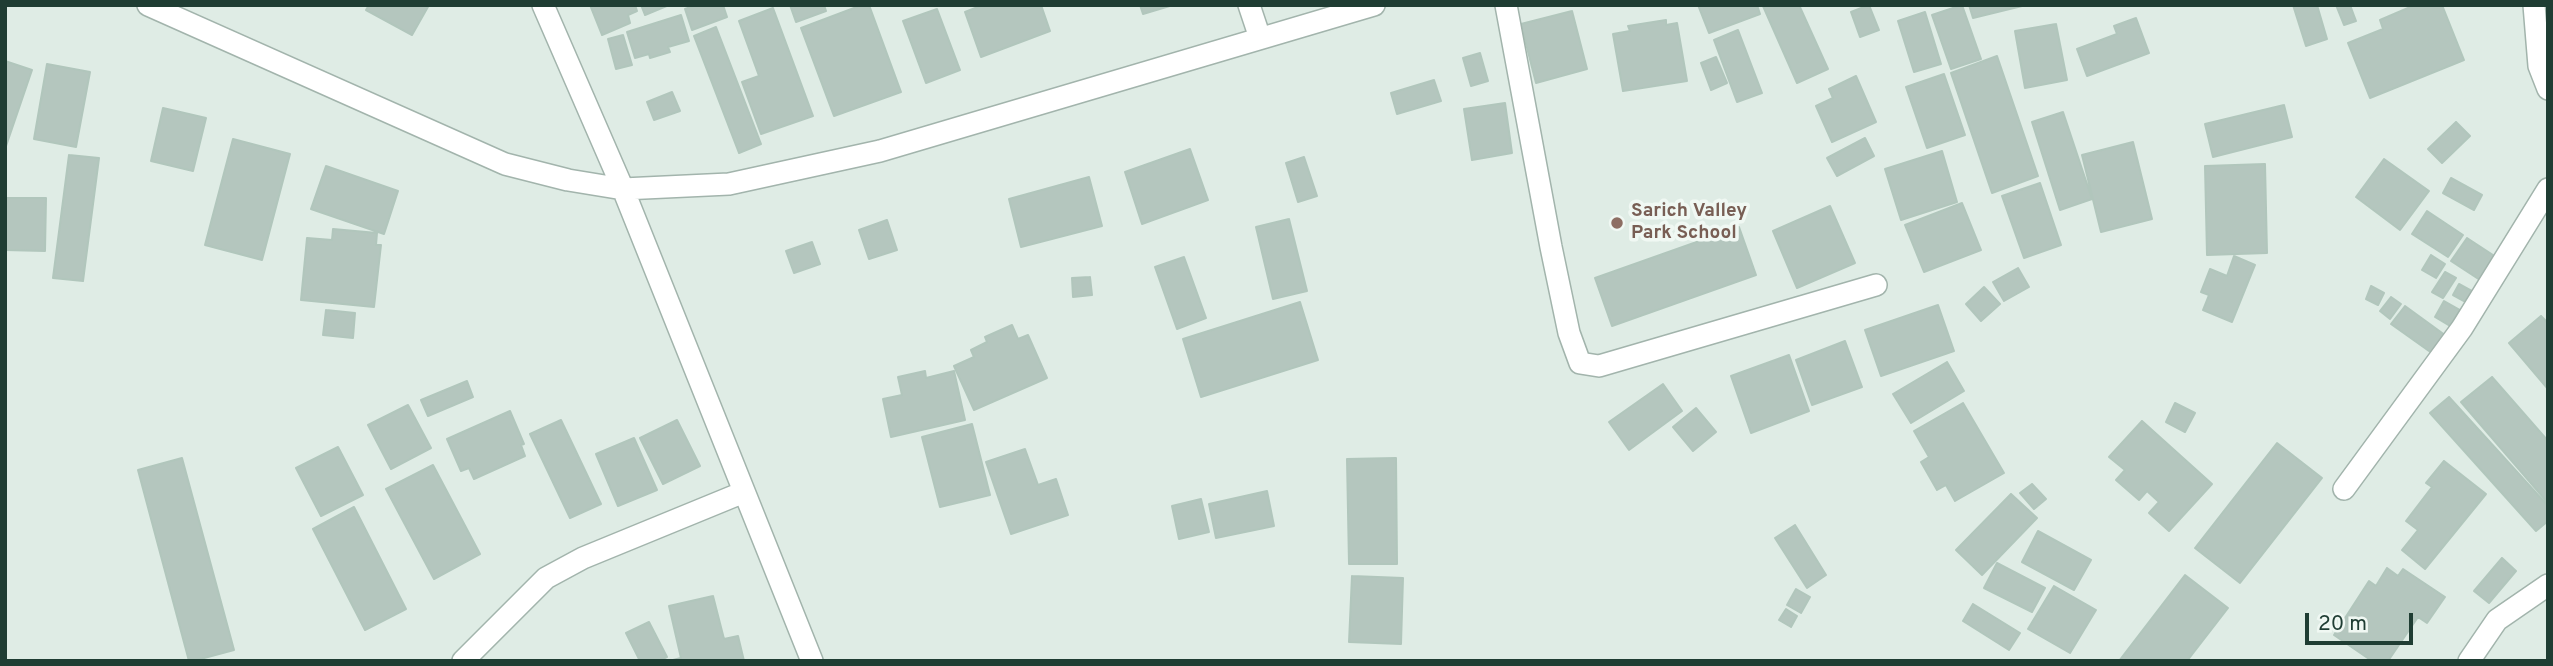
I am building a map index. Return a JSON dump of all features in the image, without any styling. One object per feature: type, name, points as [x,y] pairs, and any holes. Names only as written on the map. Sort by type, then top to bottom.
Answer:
[{"type":"street","points":[[148,5],[505,164],[568,180],[623,189],[729,184],[880,151],[1374,5]]},
{"type":"street","points":[[543,5],[623,189],[812,661]]},
{"type":"street","points":[[1249,5],[1260,38]]},
{"type":"street","points":[[1506,5],[1551,247],[1569,333],[1580,363],[1599,366],[1876,285]]},
{"type":"street","points":[[2534,5],[2539,66],[2548,89]]},
{"type":"street","points":[[2344,489],[2462,328],[2548,190]]},
{"type":"street","points":[[463,661],[546,578],[583,558],[744,492]]},
{"type":"street","points":[[2469,661],[2497,620],[2548,584]]},
{"type":"building","points":[[369,5],[429,5],[412,35],[366,10]]},
{"type":"building","points":[[590,5],[635,5],[637,11],[628,15],[630,23],[602,35]]},
{"type":"building","points":[[641,5],[669,5],[645,15]]},
{"type":"building","points":[[696,5],[723,5],[727,17],[692,30],[685,9]]},
{"type":"building","points":[[790,5],[824,5],[826,11],[796,22]]},
{"type":"building","points":[[862,5],[869,5],[901,92],[834,116],[801,28]]},
{"type":"building","points":[[983,5],[1041,5],[1050,31],[981,57],[965,12]]},
{"type":"building","points":[[1140,5],[1173,5],[1143,14]]},
{"type":"building","points":[[1698,5],[1757,5],[1760,14],[1709,33]]},
{"type":"building","points":[[1799,5],[1828,69],[1797,83],[1763,6]]},
{"type":"building","points":[[1869,5],[1879,30],[1860,37],[1851,12]]},
{"type":"building","points":[[1962,5],[1981,59],[1951,69],[1932,15]]},
{"type":"building","points":[[1969,5],[2022,5],[2022,6],[1973,18]]},
{"type":"building","points":[[2293,5],[2317,5],[2327,39],[2306,46]]},
{"type":"building","points":[[2336,5],[2350,5],[2356,21],[2344,25]]},
{"type":"building","points":[[2415,5],[2442,5],[2464,60],[2370,98],[2348,43],[2383,29],[2380,20]]},
{"type":"building","points":[[773,8],[813,116],[761,134],[742,82],[759,76],[739,21]]},
{"type":"building","points":[[937,9],[960,70],[926,83],[903,21]]},
{"type":"building","points":[[1572,11],[1587,69],[1536,83],[1521,24]]},
{"type":"building","points":[[1925,12],[1941,64],[1914,72],[1898,21]]},
{"type":"building","points":[[681,15],[689,41],[668,47],[670,52],[650,58],[649,54],[635,58],[627,32]]},
{"type":"building","points":[[2136,18],[2149,53],[2087,76],[2077,49],[2117,34],[2114,26]]},
{"type":"building","points":[[1666,20],[1666,25],[1677,23],[1687,81],[1623,91],[1613,34],[1630,31],[1628,26]]},
{"type":"building","points":[[2056,24],[2067,80],[2025,88],[2015,31]]},
{"type":"building","points":[[716,27],[761,144],[739,153],[694,36]]},
{"type":"building","points":[[1738,30],[1762,93],[1737,102],[1714,40]]},
{"type":"building","points":[[623,35],[632,65],[616,69],[608,39]]},
{"type":"building","points":[[1480,53],[1488,81],[1471,86],[1463,58]]},
{"type":"building","points":[[1997,56],[2038,176],[1992,193],[1951,73]]},
{"type":"building","points":[[1716,57],[1727,83],[1711,90],[1701,63]]},
{"type":"building","points":[[5,61],[32,70],[5,149]]},
{"type":"building","points":[[47,64],[90,72],[76,147],[34,139]]},
{"type":"building","points":[[1944,74],[1965,135],[1927,148],[1906,87]]},
{"type":"building","points":[[1856,76],[1876,122],[1832,142],[1816,106],[1833,98],[1829,89]]},
{"type":"building","points":[[1434,80],[1441,101],[1397,114],[1391,93]]},
{"type":"building","points":[[672,92],[680,111],[654,120],[647,102]]},
{"type":"building","points":[[1505,103],[1512,153],[1472,160],[1464,109]]},
{"type":"building","points":[[2284,105],[2292,137],[2213,157],[2205,124]]},
{"type":"building","points":[[163,108],[206,118],[193,171],[151,161]]},
{"type":"building","points":[[2063,112],[2092,199],[2060,210],[2032,122]]},
{"type":"building","points":[[2456,122],[2470,136],[2442,163],[2428,149]]},
{"type":"building","points":[[1865,138],[1874,156],[1837,176],[1827,158]]},
{"type":"building","points":[[233,139],[290,154],[262,260],[205,245]]},
{"type":"building","points":[[2133,142],[2152,219],[2101,232],[2082,155]]},
{"type":"building","points":[[1190,149],[1208,200],[1142,224],[1125,172]]},
{"type":"building","points":[[1942,151],[1957,202],[1901,220],[1885,169]]},
{"type":"building","points":[[69,155],[99,158],[83,281],[53,278]]},
{"type":"building","points":[[1304,157],[1317,196],[1298,202],[1286,163]]},
{"type":"building","points":[[2384,159],[2429,191],[2400,230],[2356,197]]},
{"type":"building","points":[[2265,164],[2267,253],[2207,255],[2205,166]]},
{"type":"building","points":[[326,166],[398,191],[384,234],[311,209]]},
{"type":"building","points":[[1089,177],[1102,226],[1021,247],[1009,199]]},
{"type":"building","points":[[2451,178],[2482,195],[2474,210],[2443,193]]},
{"type":"building","points":[[2040,183],[2061,245],[2024,258],[2002,196]]},
{"type":"building","points":[[5,198],[46,198],[45,251],[5,250]]},
{"type":"building","points":[[1962,203],[1981,250],[1924,272],[1905,225]]},
{"type":"building","points":[[1830,206],[1855,263],[1797,288],[1773,231]]},
{"type":"building","points":[[2427,211],[2463,235],[2448,257],[2412,234]]},
{"type":"building","points":[[1289,219],[1307,291],[1273,299],[1256,227]]},
{"type":"building","points":[[887,220],[897,250],[869,259],[859,230]]},
{"type":"building","points":[[1739,227],[1756,275],[1612,326],[1595,278]]},
{"type":"building","points":[[333,229],[377,233],[376,245],[381,245],[374,307],[301,300],[307,238],[332,240]]},
{"type":"building","points":[[2467,238],[2496,257],[2480,280],[2451,261]]},
{"type":"building","points":[[812,242],[820,264],[794,273],[786,251]]},
{"type":"building","points":[[2431,255],[2445,264],[2436,278],[2422,270]]},
{"type":"building","points":[[2234,256],[2255,265],[2232,322],[2203,310],[2209,295],[2201,292],[2210,269],[2227,276]]},
{"type":"building","points":[[1184,257],[1206,318],[1177,329],[1155,267]]},
{"type":"building","points":[[2018,268],[2029,287],[2004,301],[1993,282]]},
{"type":"building","points":[[2445,272],[2456,278],[2443,298],[2432,292]]},
{"type":"building","points":[[1090,277],[1092,295],[1073,297],[1072,278]]},
{"type":"building","points":[[2459,284],[2479,295],[2473,306],[2453,295]]},
{"type":"building","points":[[2371,286],[2384,293],[2378,305],[2366,299]]},
{"type":"building","points":[[1984,287],[2000,304],[1981,321],[1966,304]]},
{"type":"building","points":[[2391,297],[2401,304],[2390,319],[2380,311]]},
{"type":"building","points":[[2444,301],[2460,310],[2450,326],[2435,317]]},
{"type":"building","points":[[1300,302],[1318,360],[1201,397],[1183,339]]},
{"type":"building","points":[[1938,305],[1954,351],[1881,376],[1865,330]]},
{"type":"building","points":[[2405,306],[2449,338],[2436,356],[2391,324]]},
{"type":"building","points":[[326,310],[355,313],[353,338],[323,335]]},
{"type":"building","points":[[2541,316],[2548,323],[2548,389],[2509,343]]},
{"type":"building","points":[[1012,325],[1018,339],[1028,335],[1047,378],[974,410],[954,366],[974,357],[971,350],[987,342],[985,337]]},
{"type":"building","points":[[1845,341],[1862,387],[1812,405],[1796,360]]},
{"type":"building","points":[[1789,355],[1809,411],[1751,433],[1731,376]]},
{"type":"building","points":[[1947,362],[1964,391],[1911,423],[1893,394]]},
{"type":"building","points":[[925,371],[926,378],[954,371],[965,420],[891,437],[883,399],[902,395],[898,377]]},
{"type":"building","points":[[2492,377],[2548,441],[2548,503],[2461,402]]},
{"type":"building","points":[[467,381],[473,397],[428,416],[421,400]]},
{"type":"building","points":[[1663,384],[1682,411],[1629,450],[1609,422]]},
{"type":"building","points":[[2449,397],[2548,506],[2548,521],[2536,531],[2430,413]]},
{"type":"building","points":[[1963,403],[2004,473],[1955,501],[1946,485],[1937,490],[1921,462],[1929,457],[1914,431]]},
{"type":"building","points":[[2175,403],[2195,413],[2185,432],[2166,422]]},
{"type":"building","points":[[408,405],[431,448],[391,469],[368,425]]},
{"type":"building","points":[[1696,408],[1716,432],[1693,451],[1673,427]]},
{"type":"building","points":[[510,411],[524,444],[521,445],[525,456],[474,479],[469,468],[461,471],[447,439]]},
{"type":"building","points":[[561,420],[601,504],[570,518],[530,434]]},
{"type":"building","points":[[677,420],[700,466],[663,484],[640,438]]},
{"type":"building","points":[[2142,421],[2212,484],[2169,531],[2149,513],[2159,502],[2147,491],[2139,500],[2116,480],[2125,470],[2109,457]]},
{"type":"building","points":[[972,424],[990,495],[940,507],[922,437]]},
{"type":"building","points":[[634,438],[657,490],[618,506],[596,454]]},
{"type":"building","points":[[2277,443],[2322,478],[2240,583],[2195,548]]},
{"type":"building","points":[[338,447],[363,495],[321,516],[296,468]]},
{"type":"building","points":[[1025,449],[1038,485],[1056,479],[1068,515],[1011,534],[986,462]]},
{"type":"building","points":[[182,458],[234,650],[193,661],[189,661],[138,470]]},
{"type":"building","points":[[1396,458],[1397,564],[1349,564],[1347,459]]},
{"type":"building","points":[[2444,461],[2486,494],[2425,569],[2402,550],[2418,530],[2406,521],[2432,487],[2426,483]]},
{"type":"building","points":[[433,465],[480,554],[434,579],[386,489]]},
{"type":"building","points":[[2032,484],[2046,499],[2034,509],[2020,493]]},
{"type":"building","points":[[1267,491],[1274,526],[1216,538],[1209,504]]},
{"type":"building","points":[[2011,494],[2037,518],[1982,575],[1956,550]]},
{"type":"building","points":[[1201,499],[1209,532],[1179,539],[1172,506]]},
{"type":"building","points":[[354,507],[406,609],[365,630],[313,529]]},
{"type":"building","points":[[1795,525],[1826,575],[1807,588],[1775,538]]},
{"type":"building","points":[[2038,531],[2091,560],[2074,590],[2022,562]]},
{"type":"building","points":[[2502,558],[2516,571],[2489,603],[2474,591]]},
{"type":"building","points":[[1997,563],[2045,588],[2032,612],[1984,588]]},
{"type":"building","points":[[2387,568],[2398,576],[2403,569],[2445,597],[2427,623],[2418,617],[2388,661],[2372,661],[2334,635],[2369,581],[2376,586]]},
{"type":"building","points":[[2185,575],[2228,608],[2187,661],[2119,661]]},
{"type":"building","points":[[1352,576],[1403,578],[1401,644],[1349,642]]},
{"type":"building","points":[[2054,586],[2096,610],[2070,653],[2028,629]]},
{"type":"building","points":[[1796,589],[1810,597],[1801,613],[1787,605]]},
{"type":"building","points":[[713,596],[724,639],[738,636],[744,661],[669,661],[681,658],[669,606]]},
{"type":"building","points":[[1973,604],[2020,633],[2009,650],[1963,621]]},
{"type":"building","points":[[1786,609],[1797,616],[1791,627],[1779,620]]},
{"type":"building","points":[[649,622],[667,657],[658,661],[640,661],[626,633]]},
{"type":"place","name":"Sarich Valley Park School","points":[[1617,223]]}]
